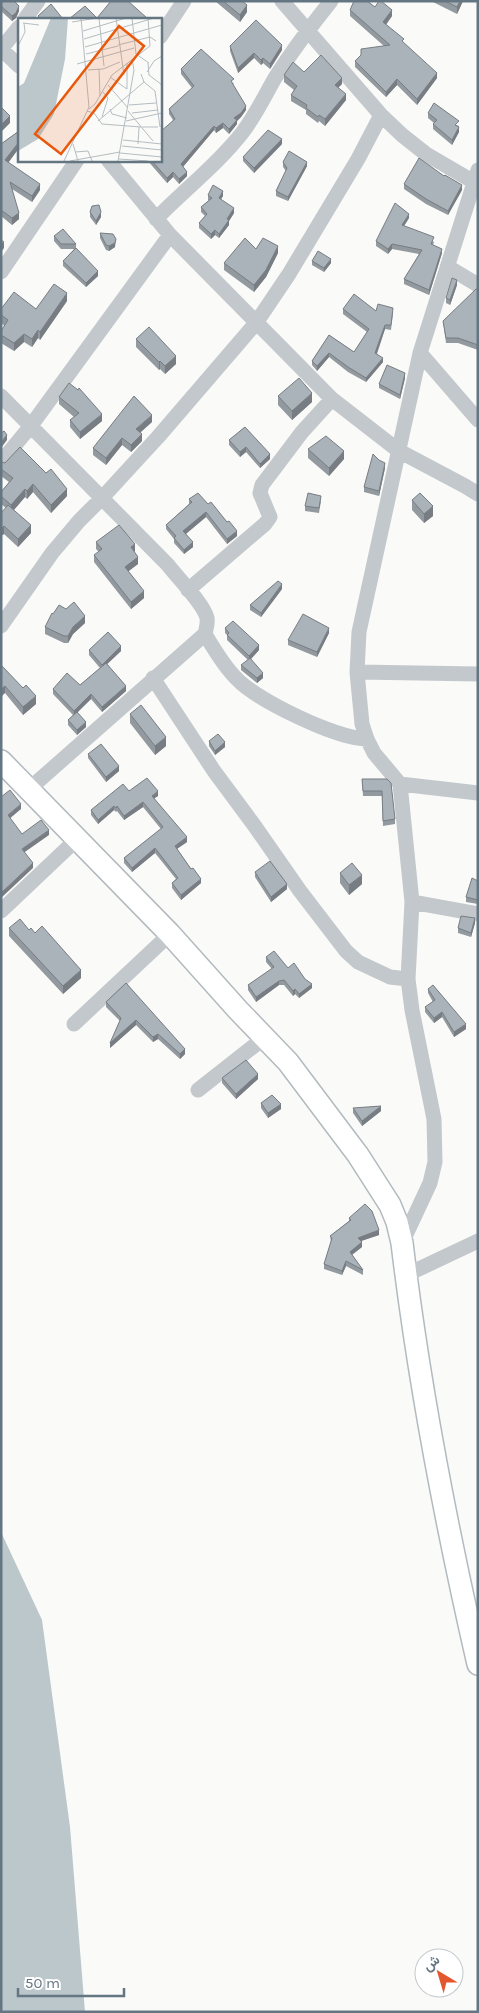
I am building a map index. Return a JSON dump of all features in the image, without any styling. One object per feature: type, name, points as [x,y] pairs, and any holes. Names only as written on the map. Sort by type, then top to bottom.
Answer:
[{"type":"main road","points":[[1,761],[170,934],[288,1062],[358,1155],[390,1205],[397,1222],[402,1243],[423,1398],[458,1576],[478,1664]]},
{"type":"street","points":[[26,18],[38,1]]},
{"type":"street","points":[[161,36],[184,1]]},
{"type":"street","points":[[282,1],[380,115],[426,154],[476,178],[420,353],[359,632],[357,672],[362,724],[374,753],[400,784],[412,902],[408,979],[412,1010],[434,1119],[435,1162],[430,1183],[402,1243]]},
{"type":"street","points":[[156,219],[182,192],[208,170],[241,134],[256,114],[276,78],[308,29],[331,1]]},
{"type":"street","points":[[18,28],[1,49],[18,65]]},
{"type":"street","points":[[1,626],[52,553],[78,521],[158,438],[256,323],[358,159],[380,115]]},
{"type":"street","points":[[1,272],[76,161]]},
{"type":"street","points":[[109,161],[170,235],[332,399],[400,451],[478,494]]},
{"type":"street","points":[[1,462],[30,427],[170,235]]},
{"type":"street","points":[[448,267],[478,285]]},
{"type":"street","points":[[420,353],[478,420]]},
{"type":"street","points":[[1,396],[168,565],[207,617],[205,634],[28,790]]},
{"type":"street","points":[[188,590],[265,524],[270,517],[260,493],[262,485],[302,432],[332,399]]},
{"type":"street","points":[[205,634],[226,667],[251,690],[316,726],[345,737],[367,739]]},
{"type":"street","points":[[357,672],[478,674]]},
{"type":"street","points":[[153,678],[214,772],[346,951],[358,962],[390,977],[408,979]]},
{"type":"street","points":[[400,784],[478,793]]},
{"type":"street","points":[[1,911],[78,839]]},
{"type":"street","points":[[412,902],[478,914]]},
{"type":"street","points":[[74,1024],[170,934]]},
{"type":"street","points":[[198,1090],[264,1038]]},
{"type":"street","points":[[406,1275],[478,1241]]},
{"type":"shaded area","points":[[1,1532],[42,1620],[70,1827],[85,2012],[1,2012]]},
{"type":"building","points":[[1,1],[14,1],[19,6],[16,13],[12,16],[1,6]]},
{"type":"building","points":[[111,1],[128,1],[147,18],[97,18]]},
{"type":"building","points":[[223,1],[242,1],[247,5],[240,15]]},
{"type":"building","points":[[354,1],[367,1],[375,7],[381,1],[392,10],[383,22],[404,39],[402,41],[437,73],[417,99],[397,79],[386,92],[355,61],[361,55],[361,49],[390,45],[350,10]]},
{"type":"building","points":[[445,1],[460,1],[457,7]]},
{"type":"building","points":[[51,4],[62,18],[40,18],[38,16]]},
{"type":"building","points":[[85,6],[97,18],[70,18]]},
{"type":"building","points":[[256,20],[282,45],[270,64],[263,58],[261,60],[254,53],[238,68],[230,46]]},
{"type":"building","points":[[201,49],[234,79],[231,81],[246,106],[234,118],[237,120],[229,129],[223,123],[216,128],[214,126],[181,164],[187,172],[179,179],[173,172],[167,178],[152,161],[161,161],[161,131],[175,119],[169,109],[194,86],[181,69]]},
{"type":"building","points":[[321,55],[342,78],[335,85],[346,94],[325,119],[319,115],[318,117],[306,108],[307,105],[291,95],[297,86],[284,75],[293,62],[304,72]]},
{"type":"building","points":[[434,103],[459,121],[455,125],[459,127],[452,140],[433,124],[437,120],[428,113]]},
{"type":"building","points":[[1,107],[10,116],[1,125]]},
{"type":"building","points":[[268,130],[282,139],[254,168],[243,157]]},
{"type":"building","points":[[18,132],[18,143],[5,160],[40,184],[32,196],[10,182],[19,213],[12,218],[1,210],[1,144]]},
{"type":"building","points":[[289,151],[307,162],[288,197],[276,191],[287,168],[283,162]]},
{"type":"building","points":[[419,158],[444,176],[462,185],[448,211],[404,184]]},
{"type":"building","points":[[213,185],[223,191],[219,198],[234,208],[227,219],[229,220],[219,234],[215,230],[211,234],[199,223],[207,214],[201,207],[212,198],[208,195]]},
{"type":"building","points":[[395,203],[409,214],[402,225],[434,237],[431,244],[442,249],[429,290],[404,279],[422,250],[392,244],[388,249],[376,241]]},
{"type":"building","points":[[99,205],[101,212],[96,221],[90,212],[92,206]]},
{"type":"building","points":[[63,229],[76,244],[61,244],[54,236]]},
{"type":"building","points":[[100,233],[113,234],[116,239],[115,243],[109,246],[106,245]]},
{"type":"building","points":[[245,238],[256,249],[263,238],[278,246],[266,270],[254,285],[224,263]]},
{"type":"building","points":[[76,248],[98,271],[86,283],[63,261]]},
{"type":"building","points":[[318,251],[331,259],[324,268],[312,261]]},
{"type":"building","points":[[452,278],[457,280],[450,300],[446,298]]},
{"type":"building","points":[[54,284],[67,293],[40,332],[38,330],[32,339],[24,334],[14,343],[1,335],[1,331],[8,320],[1,315],[1,309],[14,292],[36,309]]},
{"type":"building","points":[[478,289],[478,345],[458,338],[446,338],[443,321]]},
{"type":"building","points":[[354,294],[376,311],[378,304],[393,308],[391,325],[385,325],[375,353],[383,358],[366,378],[329,353],[317,366],[312,361],[329,335],[354,352],[369,329],[343,309]]},
{"type":"building","points":[[149,327],[176,356],[165,366],[136,339]]},
{"type":"building","points":[[387,365],[405,373],[400,395],[379,384]]},
{"type":"building","points":[[299,378],[312,393],[292,411],[278,396]]},
{"type":"building","points":[[69,383],[78,390],[79,388],[102,414],[80,432],[70,420],[79,413],[59,397]]},
{"type":"building","points":[[134,396],[152,415],[136,429],[142,434],[131,445],[122,438],[106,458],[93,448]]},
{"type":"building","points":[[245,427],[270,454],[260,464],[246,447],[240,452],[229,440]]},
{"type":"building","points":[[4,431],[7,435],[1,442],[1,433]]},
{"type":"building","points":[[326,436],[344,451],[329,468],[308,449]]},
{"type":"building","points":[[20,447],[46,473],[51,469],[67,489],[51,505],[33,484],[27,491],[25,489],[11,505],[1,496],[1,492],[13,478],[1,469],[1,462],[5,463]]},
{"type":"building","points":[[373,454],[385,463],[379,491],[364,487]]},
{"type":"building","points":[[198,493],[208,504],[211,502],[237,531],[227,539],[206,512],[183,531],[193,542],[184,550],[174,538],[176,536],[166,525],[192,502],[189,499]]},
{"type":"building","points":[[308,493],[321,496],[319,508],[305,506]]},
{"type":"building","points":[[420,493],[433,506],[424,514],[412,500]]},
{"type":"building","points":[[8,505],[31,525],[18,539],[4,526],[1,529],[1,513]]},
{"type":"building","points":[[119,525],[135,544],[131,547],[138,557],[125,567],[144,591],[131,602],[94,555],[102,549],[96,542]]},
{"type":"building","points":[[278,581],[282,584],[261,613],[250,605]]},
{"type":"building","points":[[74,602],[85,616],[73,627],[68,636],[45,627],[52,613],[59,605],[66,609]]},
{"type":"building","points":[[303,614],[329,628],[317,652],[288,640]]},
{"type":"building","points":[[233,621],[259,645],[249,656],[227,635],[229,633],[225,628]]},
{"type":"building","points":[[108,632],[121,646],[102,665],[89,650]]},
{"type":"building","points":[[250,658],[263,673],[257,678],[241,665]]},
{"type":"building","points":[[106,663],[126,686],[102,707],[91,694],[74,711],[53,689],[67,673],[80,685]]},
{"type":"building","points":[[2,666],[23,688],[26,685],[36,696],[23,707],[5,686],[1,689]]},
{"type":"building","points":[[141,705],[166,737],[155,746],[130,714]]},
{"type":"building","points":[[77,712],[86,722],[77,730],[68,720]]},
{"type":"building","points":[[218,734],[225,742],[215,751],[209,741]]},
{"type":"building","points":[[101,744],[119,766],[106,777],[88,754]]},
{"type":"building","points":[[147,778],[158,791],[152,796],[187,837],[175,846],[191,869],[193,868],[201,879],[181,895],[172,883],[178,878],[155,848],[132,868],[124,858],[163,827],[143,802],[124,816],[117,806],[116,808],[114,806],[98,820],[91,810],[123,784],[129,791]]},
{"type":"building","points":[[362,779],[387,779],[391,783],[395,819],[383,821],[382,791],[363,791]]},
{"type":"building","points":[[10,790],[21,804],[8,815],[22,834],[41,820],[49,830],[22,849],[33,863],[1,893],[1,797]]},
{"type":"building","points":[[270,861],[287,884],[271,897],[255,872]]},
{"type":"building","points":[[352,863],[362,875],[349,885],[340,873]]},
{"type":"building","points":[[472,878],[478,881],[478,900],[466,897]]},
{"type":"building","points":[[461,916],[475,918],[471,933],[458,928]]},
{"type":"building","points":[[20,919],[29,930],[31,928],[35,933],[42,926],[81,970],[63,986],[9,928]]},
{"type":"building","points":[[274,951],[288,968],[294,963],[305,979],[312,984],[299,994],[295,989],[293,991],[284,980],[279,981],[256,997],[248,985],[274,967],[266,957]]},
{"type":"building","points":[[126,983],[185,1049],[180,1054],[158,1034],[153,1037],[136,1020],[110,1043],[121,1018],[106,1002]]},
{"type":"building","points":[[433,985],[466,1024],[454,1032],[442,1012],[434,1018],[425,1007],[435,1000],[428,989]]},
{"type":"building","points":[[246,1060],[258,1074],[236,1094],[222,1078]]},
{"type":"building","points":[[272,1095],[281,1104],[268,1113],[261,1103]]},
{"type":"building","points":[[381,1106],[362,1121],[353,1108]]},
{"type":"building","points":[[365,1204],[372,1211],[379,1230],[358,1238],[362,1242],[350,1252],[363,1270],[346,1261],[342,1271],[324,1264],[332,1238],[330,1236],[351,1220],[349,1218]]}]
